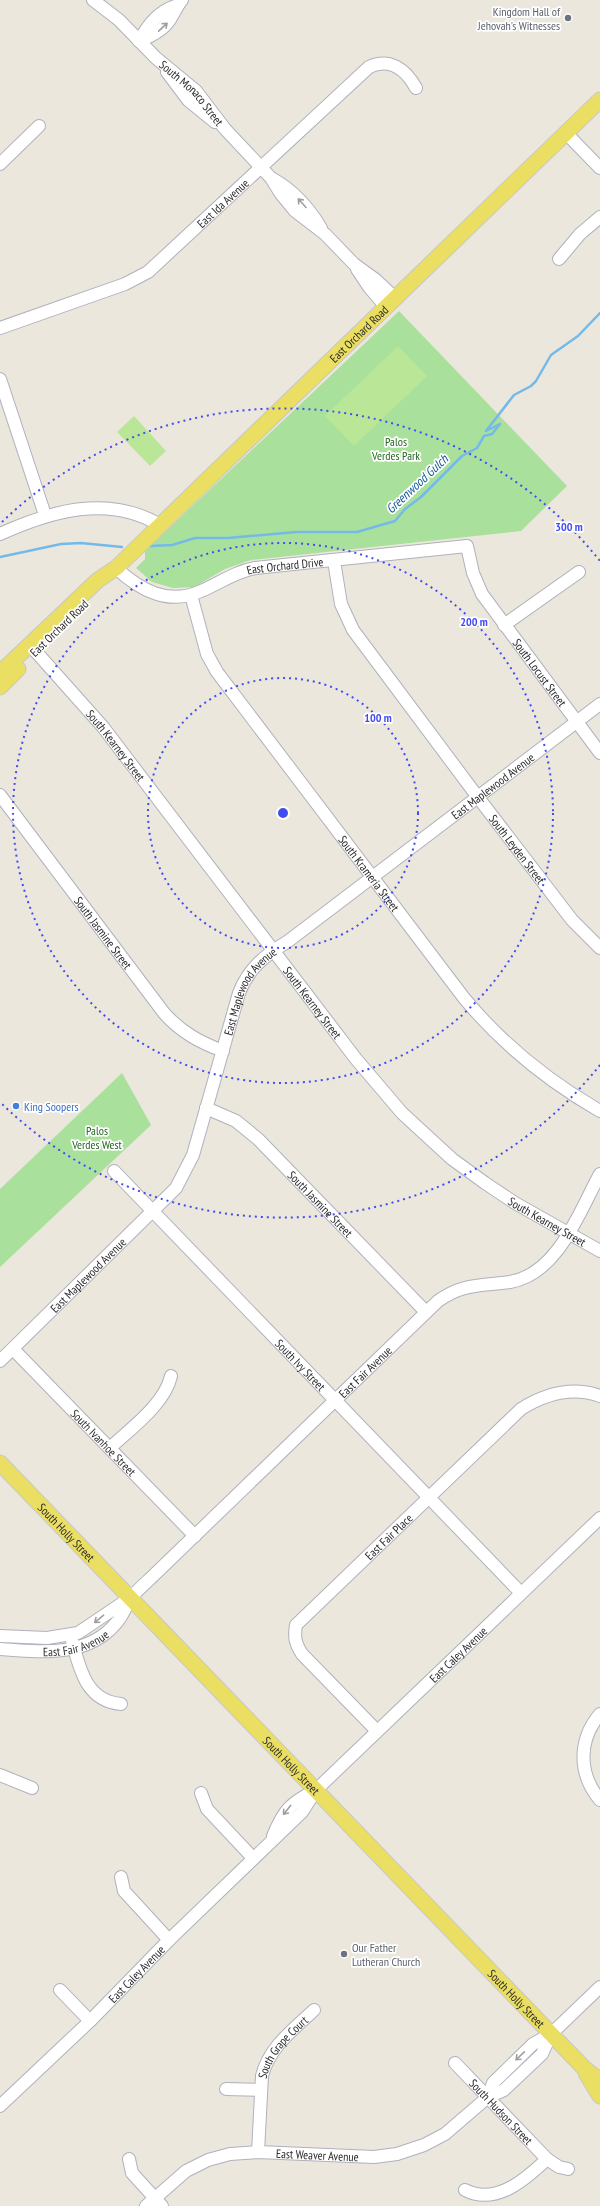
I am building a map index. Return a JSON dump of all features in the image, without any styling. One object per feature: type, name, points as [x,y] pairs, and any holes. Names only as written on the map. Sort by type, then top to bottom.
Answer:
[{"type":"main road","name":"East Orchard Road","points":[[0,687],[33,648],[98,580],[116,568],[160,526],[600,100]]},
{"type":"main road","name":"East Orchard Road","points":[[0,673],[33,648]]},
{"type":"main road","name":"South Holly Street","points":[[0,1463],[132,1598],[583,2067],[600,2081]]},
{"type":"main road","name":"South Holly Street","points":[[583,2067],[600,2096]]},
{"type":"street","name":"South Monaco Street","points":[[93,0],[119,20],[156,58],[188,100],[225,129],[271,178],[287,188],[298,199],[313,216],[325,234],[354,264],[369,287],[390,302]]},
{"type":"street","name":"South Monaco Street","points":[[107,0],[119,20]]},
{"type":"street","points":[[139,41],[153,35],[163,27],[170,20],[180,2]]},
{"type":"street","name":"East Ida Avenue","points":[[0,328],[125,284],[142,276],[165,258],[369,67],[379,63],[397,67],[407,74],[416,88]]},
{"type":"street","points":[[0,164],[39,126]]},
{"type":"street","points":[[566,132],[600,168]]},
{"type":"street","points":[[559,259],[580,234],[600,217]]},
{"type":"street","points":[[0,379],[45,515]]},
{"type":"street","points":[[0,534],[45,515],[76,509],[116,510],[135,513],[160,526]]},
{"type":"street","name":"East Orchard Drive","points":[[116,568],[132,583],[146,591],[170,596],[191,595],[245,570],[467,546]]},
{"type":"street","name":"South Locust Street","points":[[467,546],[478,587],[504,625],[600,753]]},
{"type":"street","name":"South Leyden Street","points":[[334,561],[339,595],[348,622],[477,796],[572,920],[600,948]]},
{"type":"street","points":[[504,625],[579,572]]},
{"type":"street","name":"South Krameria Street","points":[[191,595],[205,647],[213,666],[371,877],[464,998],[494,1031],[550,1079],[600,1111]]},
{"type":"street","name":"South Kearney Street","points":[[33,648],[103,727],[379,1088],[423,1133],[463,1168],[485,1183],[600,1251]]},
{"type":"street","name":"East Maplewood Avenue","points":[[0,1361],[154,1213],[183,1178],[193,1155],[242,984],[251,970],[272,950],[287,942],[477,796],[600,704]]},
{"type":"street","name":"South Jasmine Street","points":[[0,795],[164,1013],[192,1038],[223,1051]]},
{"type":"street","name":"South Jasmine Street","points":[[206,1108],[236,1121],[258,1139],[426,1312]]},
{"type":"street","name":"South Ivy Street","points":[[114,1171],[521,1593]]},
{"type":"street","name":"East Fair Avenue","points":[[0,1649],[49,1652],[74,1649],[92,1642],[110,1629],[117,1622],[132,1598],[426,1312],[446,1295],[463,1287],[516,1280],[533,1274],[554,1256],[600,1174]]},
{"type":"street","name":"South Ivanhoe Street","points":[[13,1348],[195,1536]]},
{"type":"street","points":[[110,1448],[162,1398],[169,1386],[171,1376]]},
{"type":"street","name":"East Fair Place","points":[[377,1732],[302,1654],[295,1644],[294,1636],[296,1625],[510,1418],[531,1403],[563,1392],[586,1392],[600,1396]]},
{"type":"street","name":"East Caley Avenue","points":[[0,2106],[90,2021],[169,1940],[302,1812],[316,1790],[600,1518]]},
{"type":"street","name":"East Fair Avenue","points":[[0,1636],[47,1638],[70,1634],[86,1629],[109,1611],[132,1598]]},
{"type":"street","points":[[70,1634],[78,1667],[88,1685],[105,1701],[121,1704]]},
{"type":"street","points":[[600,1714],[586,1736],[583,1762],[590,1787],[600,1800]]},
{"type":"street","points":[[0,1775],[32,1788]]},
{"type":"street","points":[[201,1793],[207,1810],[253,1858]]},
{"type":"street","points":[[121,1877],[124,1891],[169,1940]]},
{"type":"street","name":"East Weaver Avenue","points":[[154,2203],[174,2180],[197,2165],[230,2154],[258,2152],[374,2157],[397,2154],[424,2145],[445,2134],[488,2097],[504,2090],[542,2054],[551,2034],[600,1987]]},
{"type":"street","points":[[60,1990],[90,2021]]},
{"type":"street","name":"South Grape Court","points":[[258,2152],[261,2090],[265,2065],[271,2053],[314,2010]]},
{"type":"street","name":"South Hudson Street","points":[[455,2063],[547,2159],[559,2167],[568,2169]]},
{"type":"street","name":"South Grape Court","points":[[226,2089],[261,2090]]},
{"type":"street","points":[[129,2159],[132,2173],[154,2203]]},
{"type":"street","points":[[465,2190],[475,2196],[488,2198],[506,2194],[517,2188],[547,2159]]},
{"type":"green space","name":"Palos Verdes Park","points":[[399,311],[567,486],[521,531],[251,560],[225,569],[194,587],[173,588],[152,582],[136,568],[145,559],[145,551]]},
{"type":"green space","points":[[398,346],[427,376],[354,446],[325,416]]},
{"type":"green space","points":[[134,416],[166,451],[150,466],[117,432]]},
{"type":"green space","name":"Palos Verdes West","points":[[122,1073],[151,1125],[0,1267],[0,1189]]},
{"type":"waterway","name":"Greenwood Gulch","points":[[151,546],[172,545],[195,538],[228,538],[296,532],[357,532],[395,521],[405,509],[421,497],[462,456],[477,448],[484,436],[492,434],[500,424],[486,431],[514,395],[531,386],[536,381],[551,355],[578,336],[600,313]]},
{"type":"waterway","name":"Greenwood Gulch","points":[[0,557],[61,544],[81,543],[122,547]]},
{"type":"place","name":"Kingdom Hall of Jehovah's Witnesses","points":[[568,18]]},
{"type":"place","name":"King Soopers","points":[[16,1106]]},
{"type":"place","name":"Our Father Lutheran Church","points":[[344,1954]]}]
